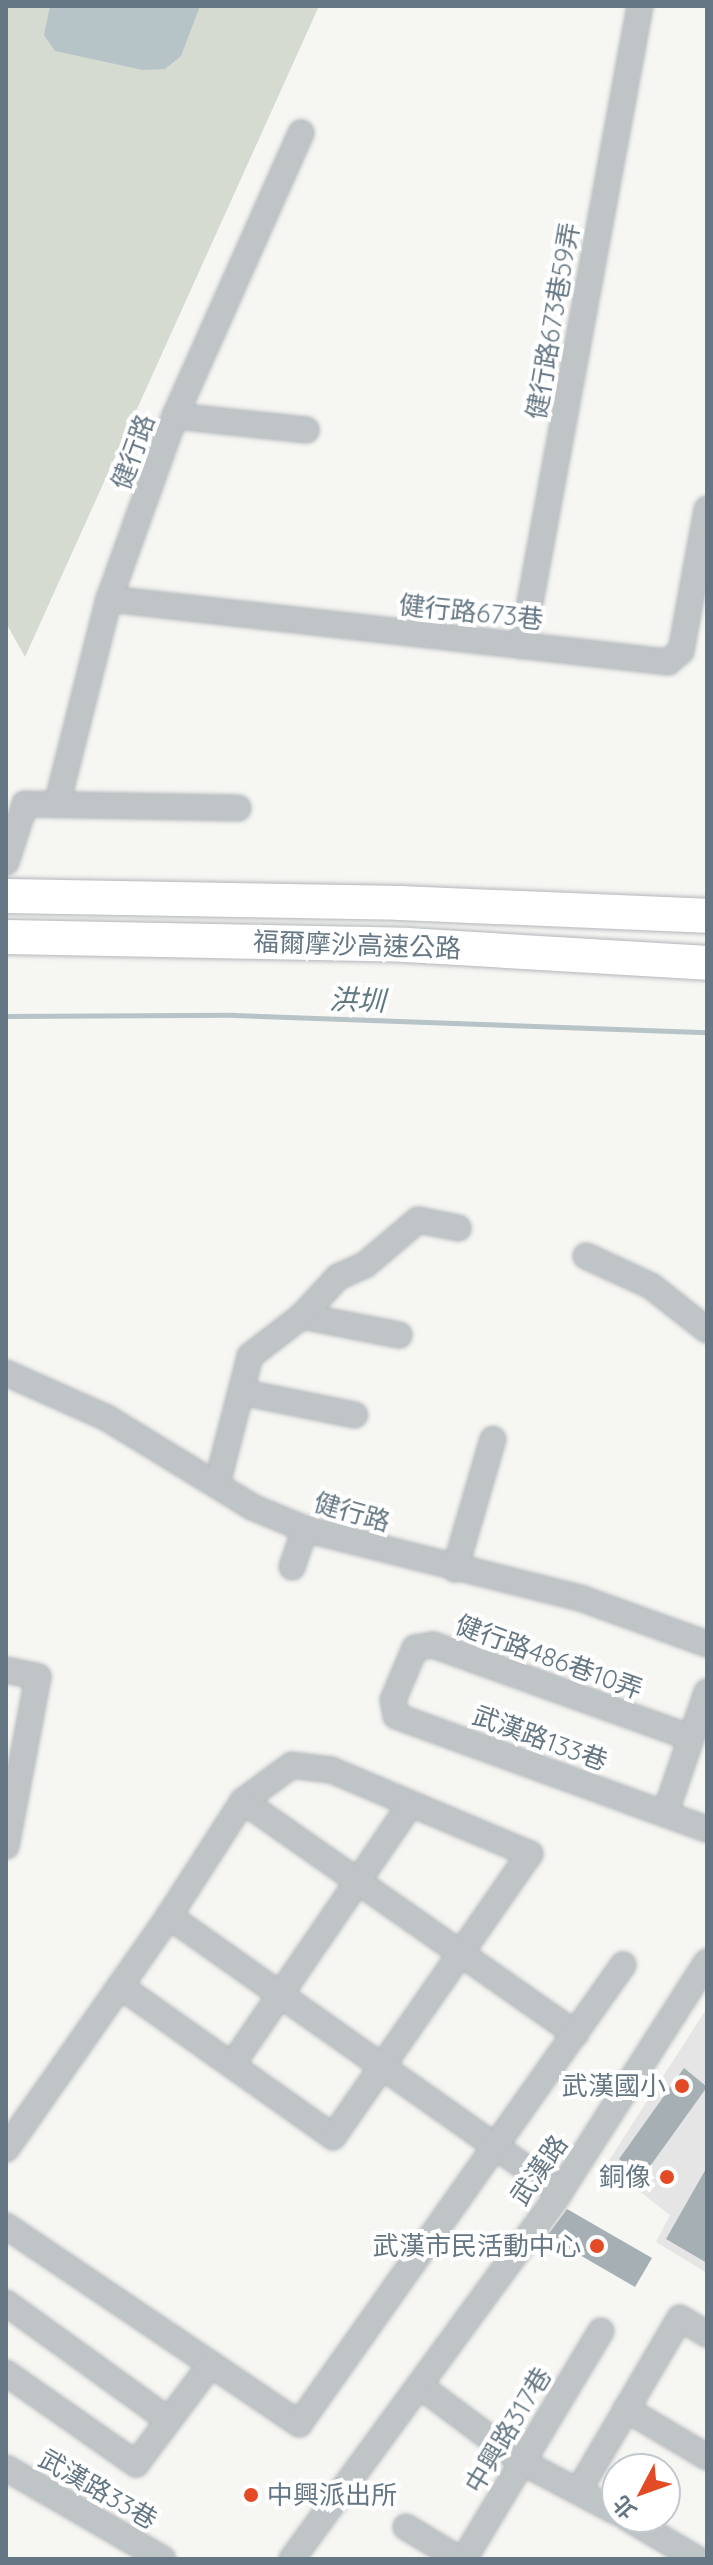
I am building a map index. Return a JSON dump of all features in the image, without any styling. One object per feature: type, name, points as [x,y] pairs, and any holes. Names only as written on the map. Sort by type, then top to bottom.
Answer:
[{"type":"highway","name":"福爾摩沙高速公路","points":[[6,896],[400,903],[707,916]]},
{"type":"highway","name":"福爾摩沙高速公路","points":[[6,937],[407,945],[707,963]]},
{"type":"street","name":"健行路673巷59弄","points":[[522,646],[640,6]]},
{"type":"street","name":"健行路","points":[[57,804],[109,599],[175,416],[301,133]]},
{"type":"street","points":[[175,416],[306,430]]},
{"type":"street","name":"健行路673巷","points":[[109,599],[668,662],[681,651],[707,509]]},
{"type":"street","points":[[6,862],[16,804],[238,808]]},
{"type":"street","points":[[217,1484],[250,1356],[302,1316],[338,1277],[365,1265],[418,1220],[458,1228]]},
{"type":"street","points":[[586,1256],[651,1286],[707,1330]]},
{"type":"street","points":[[302,1316],[399,1335]]},
{"type":"street","name":"健行路","points":[[6,1373],[107,1418],[252,1507],[305,1529],[583,1599],[707,1644]]},
{"type":"street","points":[[241,1392],[355,1415]]},
{"type":"street","points":[[455,1569],[493,1439]]},
{"type":"street","points":[[292,1567],[305,1529]]},
{"type":"street","name":"健行路486巷10弄","points":[[404,1674],[415,1648],[433,1645],[689,1737]]},
{"type":"street","points":[[6,1670],[38,1677],[6,1846]]},
{"type":"street","name":"武漢路133巷","points":[[404,1674],[393,1700],[396,1716],[707,1829]]},
{"type":"street","points":[[665,1814],[707,1692]]},
{"type":"street","points":[[6,2149],[120,1986],[169,1916],[243,1801],[292,1765],[331,1770],[530,1854],[333,2137],[120,1986]]},
{"type":"street","points":[[243,1801],[576,2034]]},
{"type":"street","points":[[232,2065],[411,1804]]},
{"type":"street","points":[[169,1916],[560,2192]]},
{"type":"street","name":"武漢路","points":[[292,2559],[560,2192],[707,1962]]},
{"type":"street","points":[[6,2226],[299,2424],[623,1965]]},
{"type":"street","points":[[6,2303],[168,2420]]},
{"type":"street","points":[[579,2490],[680,2318],[707,2334]]},
{"type":"street","name":"中興路317巷","points":[[462,2559],[601,2331]]},
{"type":"street","points":[[6,2373],[136,2464],[211,2364]]},
{"type":"street","points":[[420,2386],[522,2462],[601,2503]]},
{"type":"street","points":[[626,2409],[707,2457]]},
{"type":"street","name":"武漢路33巷","points":[[6,2468],[148,2556]]},
{"type":"street","points":[[406,2527],[462,2559]]},
{"type":"street","points":[[653,2533],[697,2559]]},
{"type":"shaded area","points":[[6,6],[319,6],[25,657],[6,623]]},
{"type":"shaded area","points":[[50,6],[200,6],[181,56],[165,69],[143,70],[55,51],[44,35]]},
{"type":"shaded area","name":"武漢國小","points":[[707,2008],[707,2273],[656,2242],[670,2215],[606,2165]]},
{"type":"building","points":[[684,2068],[707,2087],[643,2176],[619,2159]]},
{"type":"building","points":[[707,2167],[707,2263],[666,2239]]},
{"type":"building","name":"武漢市民活動中心","points":[[567,2209],[652,2258],[635,2287],[547,2236]]},
{"type":"waterway","name":"洪圳","points":[[6,1016],[234,1015],[707,1032]]},
{"type":"place","name":"武漢國小","points":[[682,2086]]},
{"type":"place","name":"銅像","points":[[667,2177]]},
{"type":"place","name":"武漢市民活動中心","points":[[597,2246]]},
{"type":"place","name":"中興派出所","points":[[251,2495]]}]
